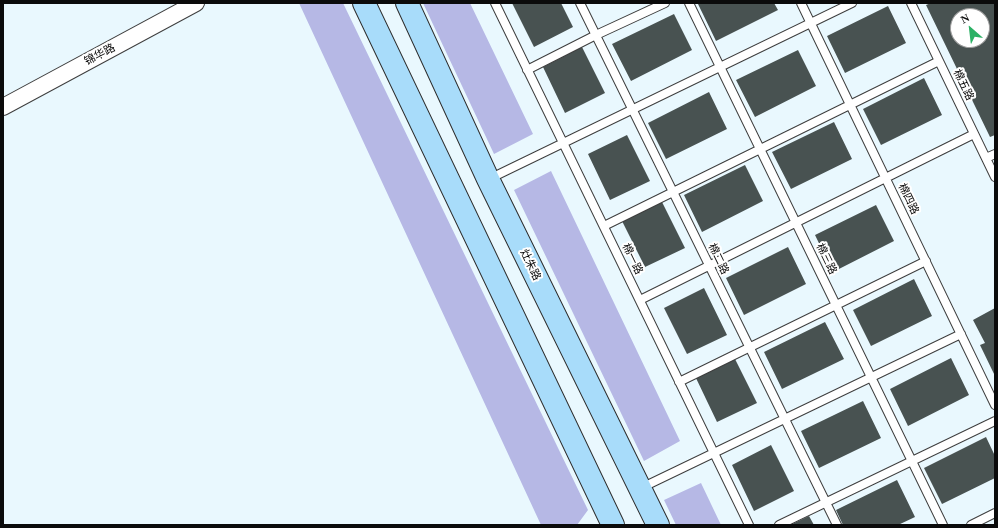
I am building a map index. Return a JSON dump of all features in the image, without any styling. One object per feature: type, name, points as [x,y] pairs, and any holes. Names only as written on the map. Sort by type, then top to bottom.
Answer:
[{"type":"main road","points":[[364,3],[608,519]]},
{"type":"main road","name":"灶朱路","points":[[407,3],[488,179],[658,525]]},
{"type":"street","name":"锦华路","points":[[3,107],[196,3]]},
{"type":"lane","name":"棉一路","points":[[495,3],[749,525]]},
{"type":"lane","name":"棉二路","points":[[580,3],[837,525]]},
{"type":"lane","points":[[527,70],[664,3]]},
{"type":"lane","name":"棉三路","points":[[689,3],[943,525]]},
{"type":"lane","name":"棉四路","points":[[801,3],[995,405]]},
{"type":"lane","points":[[488,179],[852,3]]},
{"type":"lane","name":"棉五路","points":[[911,3],[995,177]]},
{"type":"lane","points":[[604,226],[939,61]]},
{"type":"lane","points":[[640,300],[974,134]]},
{"type":"lane","points":[[986,158],[995,154]]},
{"type":"lane","points":[[679,382],[926,261]]},
{"type":"lane","points":[[640,489],[961,334]]},
{"type":"lane","points":[[779,525],[995,421]]},
{"type":"lane","points":[[971,525],[995,513]]},
{"type":"shaded area","points":[[299,3],[343,3],[588,510],[577,525],[541,525]]},
{"type":"shaded area","points":[[423,3],[470,3],[533,134],[494,154]]},
{"type":"shaded area","points":[[551,171],[680,441],[644,461],[514,190]]},
{"type":"shaded area","points":[[701,483],[721,525],[676,525],[664,500]]},
{"type":"building","points":[[512,3],[561,3],[573,27],[534,47]]},
{"type":"building","points":[[774,3],[778,10],[716,41],[698,4]]},
{"type":"building","points":[[931,3],[995,3],[995,135],[990,137],[926,5]]},
{"type":"building","points":[[888,6],[906,43],[845,73],[827,36]]},
{"type":"building","points":[[674,14],[692,50],[631,81],[612,44]]},
{"type":"building","points":[[582,47],[605,93],[565,113],[543,67]]},
{"type":"building","points":[[798,50],[816,86],[755,117],[736,80]]},
{"type":"building","points":[[924,78],[942,115],[881,145],[863,109]]},
{"type":"building","points":[[709,92],[727,129],[666,159],[648,123]]},
{"type":"building","points":[[834,122],[852,159],[791,189],[772,152]]},
{"type":"building","points":[[627,135],[650,181],[610,200],[588,154]]},
{"type":"building","points":[[745,165],[763,201],[702,232],[684,195]]},
{"type":"building","points":[[662,202],[685,248],[645,267],[622,221]]},
{"type":"building","points":[[876,205],[894,241],[833,272],[815,235]]},
{"type":"building","points":[[788,247],[806,284],[744,315],[726,278]]},
{"type":"building","points":[[914,279],[932,316],[871,346],[853,310]]},
{"type":"building","points":[[704,288],[727,335],[687,354],[664,308]]},
{"type":"building","points":[[995,308],[995,376],[980,345],[985,343],[973,320]]},
{"type":"building","points":[[825,322],[844,359],[782,389],[764,352]]},
{"type":"building","points":[[734,357],[757,403],[717,422],[695,376]]},
{"type":"building","points":[[951,358],[969,395],[908,426],[890,389]]},
{"type":"building","points":[[863,401],[881,438],[819,468],[801,431]]},
{"type":"building","points":[[986,437],[995,456],[995,478],[942,504],[924,468]]},
{"type":"building","points":[[771,445],[794,491],[754,511],[732,465]]},
{"type":"building","points":[[897,480],[915,517],[898,525],[843,525],[836,510]]},
{"type":"building","points":[[809,516],[814,525],[790,525]]}]
